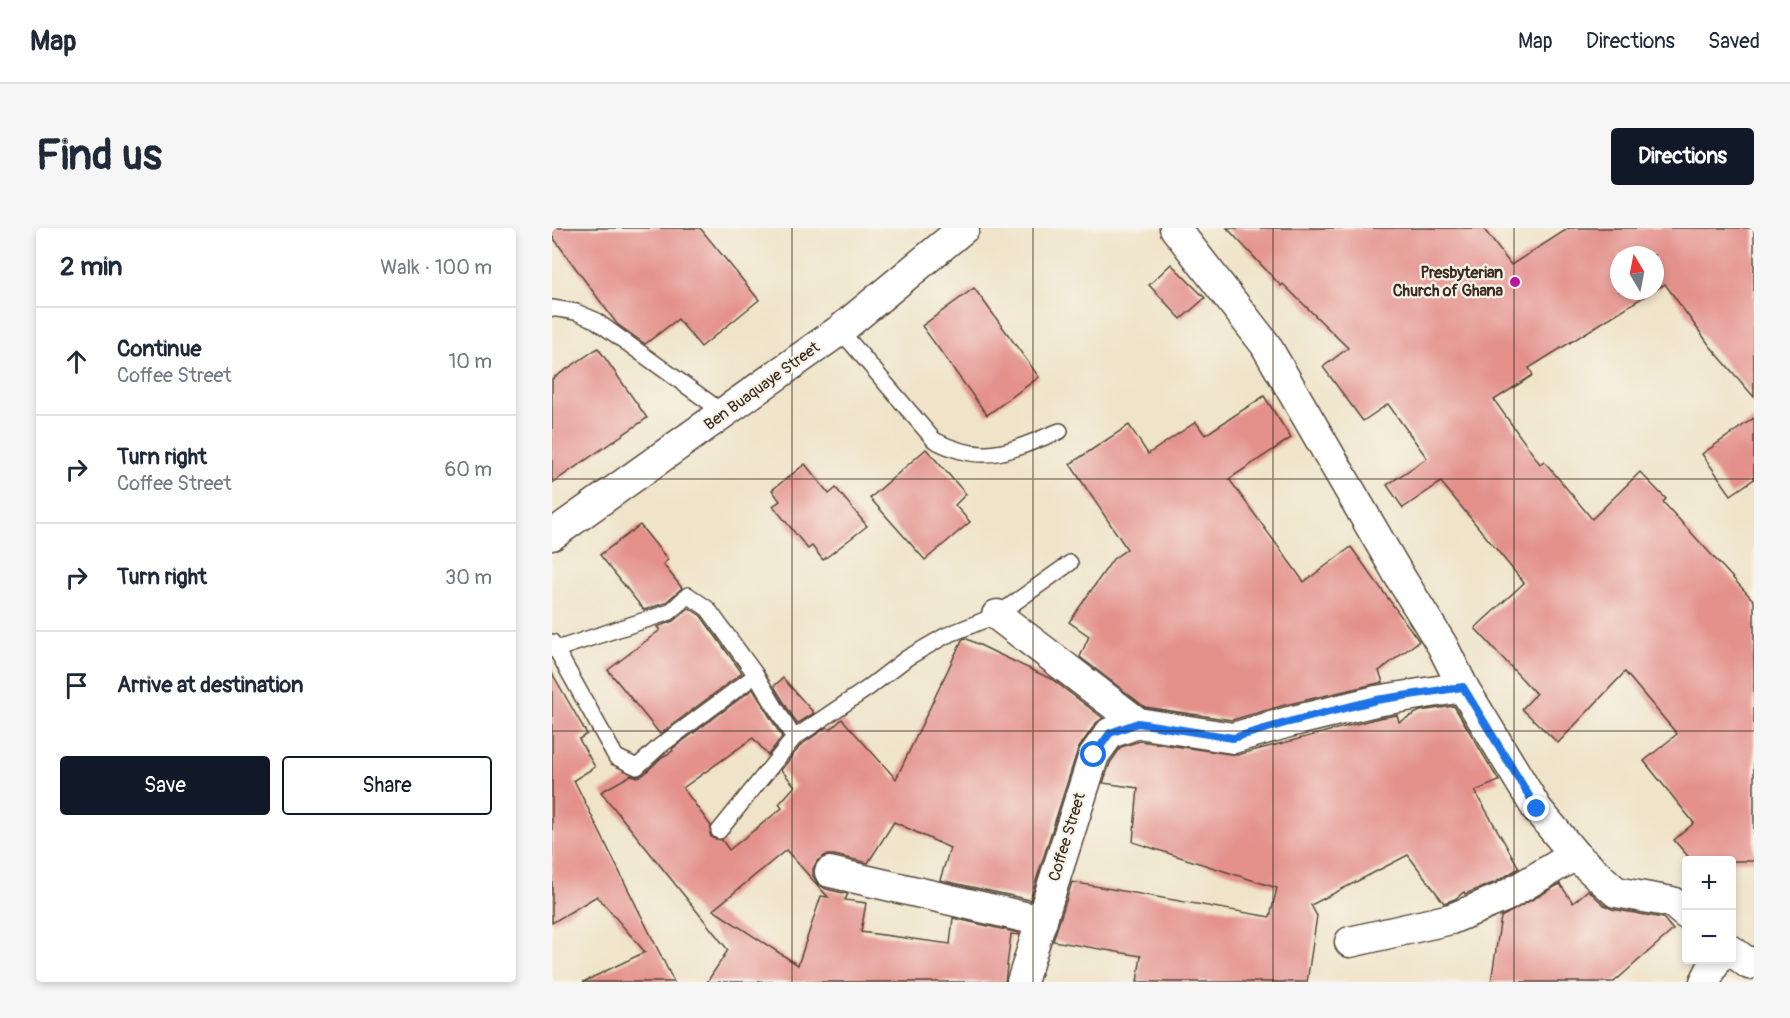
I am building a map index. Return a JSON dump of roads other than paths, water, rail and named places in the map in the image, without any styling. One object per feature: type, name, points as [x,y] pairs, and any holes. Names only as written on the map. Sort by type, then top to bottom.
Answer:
[{"type":"street","name":"Ben Buaquaye Street","points":[[552,535],[840,330],[964,228]]},
{"type":"street","points":[[1175,228],[1265,344],[1442,645],[1463,687],[1537,809],[1575,855],[1617,891],[1672,902],[1682,911]]},
{"type":"street","points":[[997,615],[1138,723]]},
{"type":"street","name":"Coffee Street","points":[[1022,982],[1094,755],[1110,733],[1138,723],[1233,738],[1376,700],[1463,687]]},
{"type":"street","points":[[1350,942],[1451,919],[1504,897],[1575,855]]},
{"type":"street","points":[[830,872],[1042,921]]},
{"type":"street","points":[[1736,955],[1749,964],[1754,963]]},
{"type":"street","points":[[1705,982],[1714,964]]},
{"type":"lane","points":[[552,308],[576,312],[595,320],[724,413]]},
{"type":"lane","points":[[840,330],[934,440],[953,449],[978,455],[1004,452],[1060,430]]},
{"type":"lane","points":[[719,831],[794,738],[916,653],[945,636],[997,615],[1070,563]]},
{"type":"lane","points":[[756,675],[660,746],[637,767],[616,757],[554,645],[669,612],[688,595],[708,609],[756,675],[794,738]]},
{"type":"place","name":"Presbyterian Church of Ghana","points":[[1515,282]]}]
